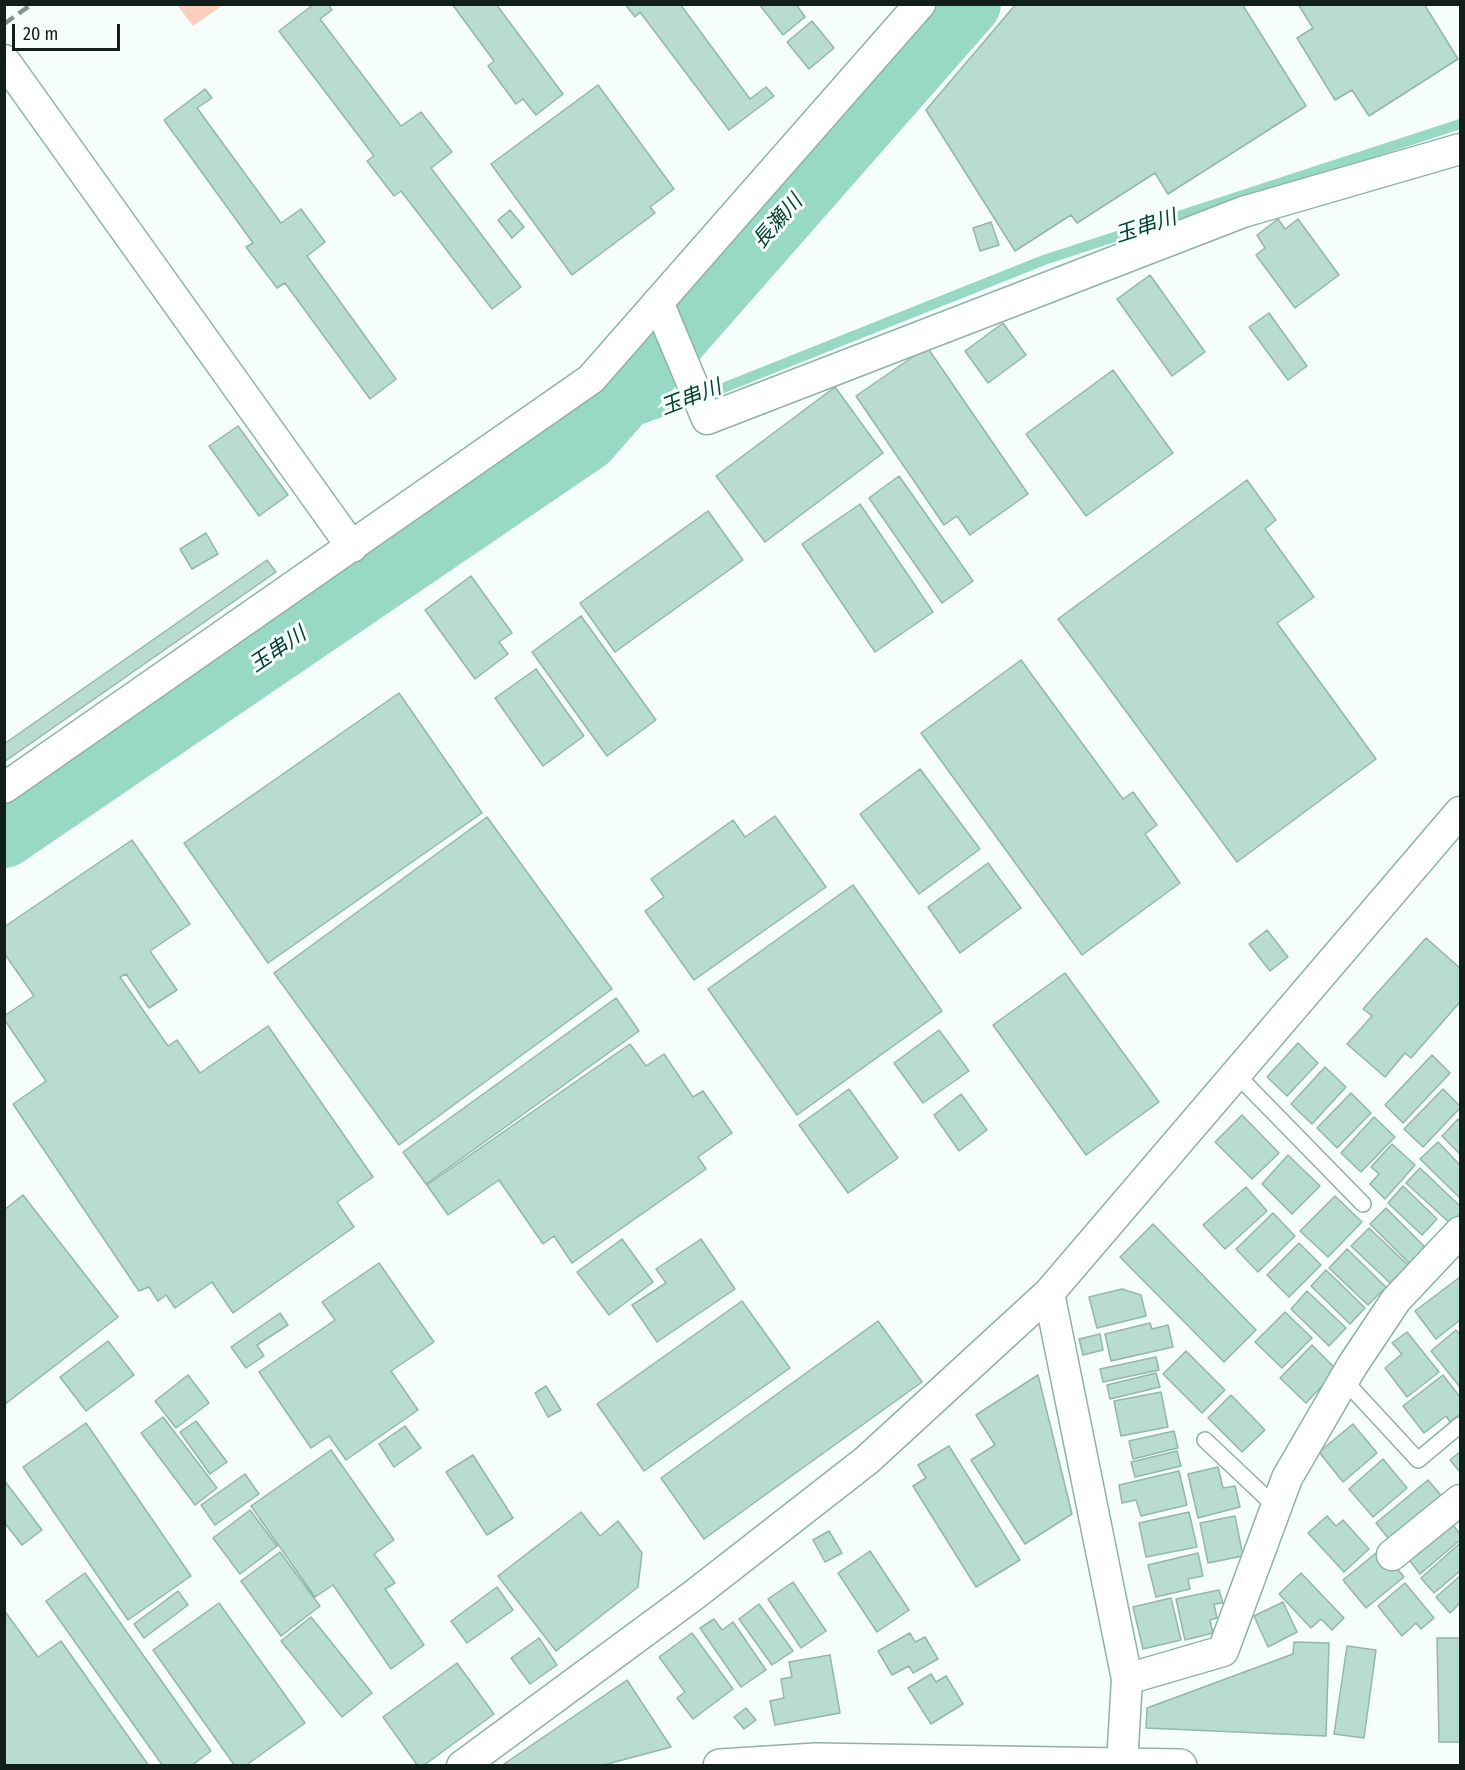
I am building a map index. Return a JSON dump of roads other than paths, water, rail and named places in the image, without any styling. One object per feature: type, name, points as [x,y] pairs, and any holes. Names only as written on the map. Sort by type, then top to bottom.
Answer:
[{"type":"street","points":[[4,788],[591,379],[920,4]]},
{"type":"street","points":[[4,60],[352,547]]},
{"type":"street","points":[[658,302],[707,419],[1243,212],[1461,149]]},
{"type":"street","points":[[462,1766],[694,1595],[867,1460],[1049,1293],[1461,812]]},
{"type":"street","points":[[1127,1679],[1223,1652],[1287,1478],[1344,1380],[1396,1300],[1459,1237]]},
{"type":"street","points":[[1049,1293],[1127,1679],[1122,1764]]},
{"type":"street","points":[[1392,1555],[1459,1503]]},
{"type":"street","points":[[721,1765],[816,1760],[1180,1766]]},
{"type":"lane","points":[[1236,1074],[1363,1203]]},
{"type":"lane","points":[[1344,1380],[1418,1460],[1461,1425]]},
{"type":"lane","points":[[1205,1440],[1276,1507]]},
{"type":"waterway","name":"玉串川","points":[[4,836],[587,439],[969,4]]},
{"type":"waterway","name":"玉串川","points":[[587,439],[683,404],[1044,260],[1460,124]]},
{"type":"railway","points":[[4,24],[32,4]]},
{"type":"water label","name":"長瀬川","points":[[778,222]]}]
